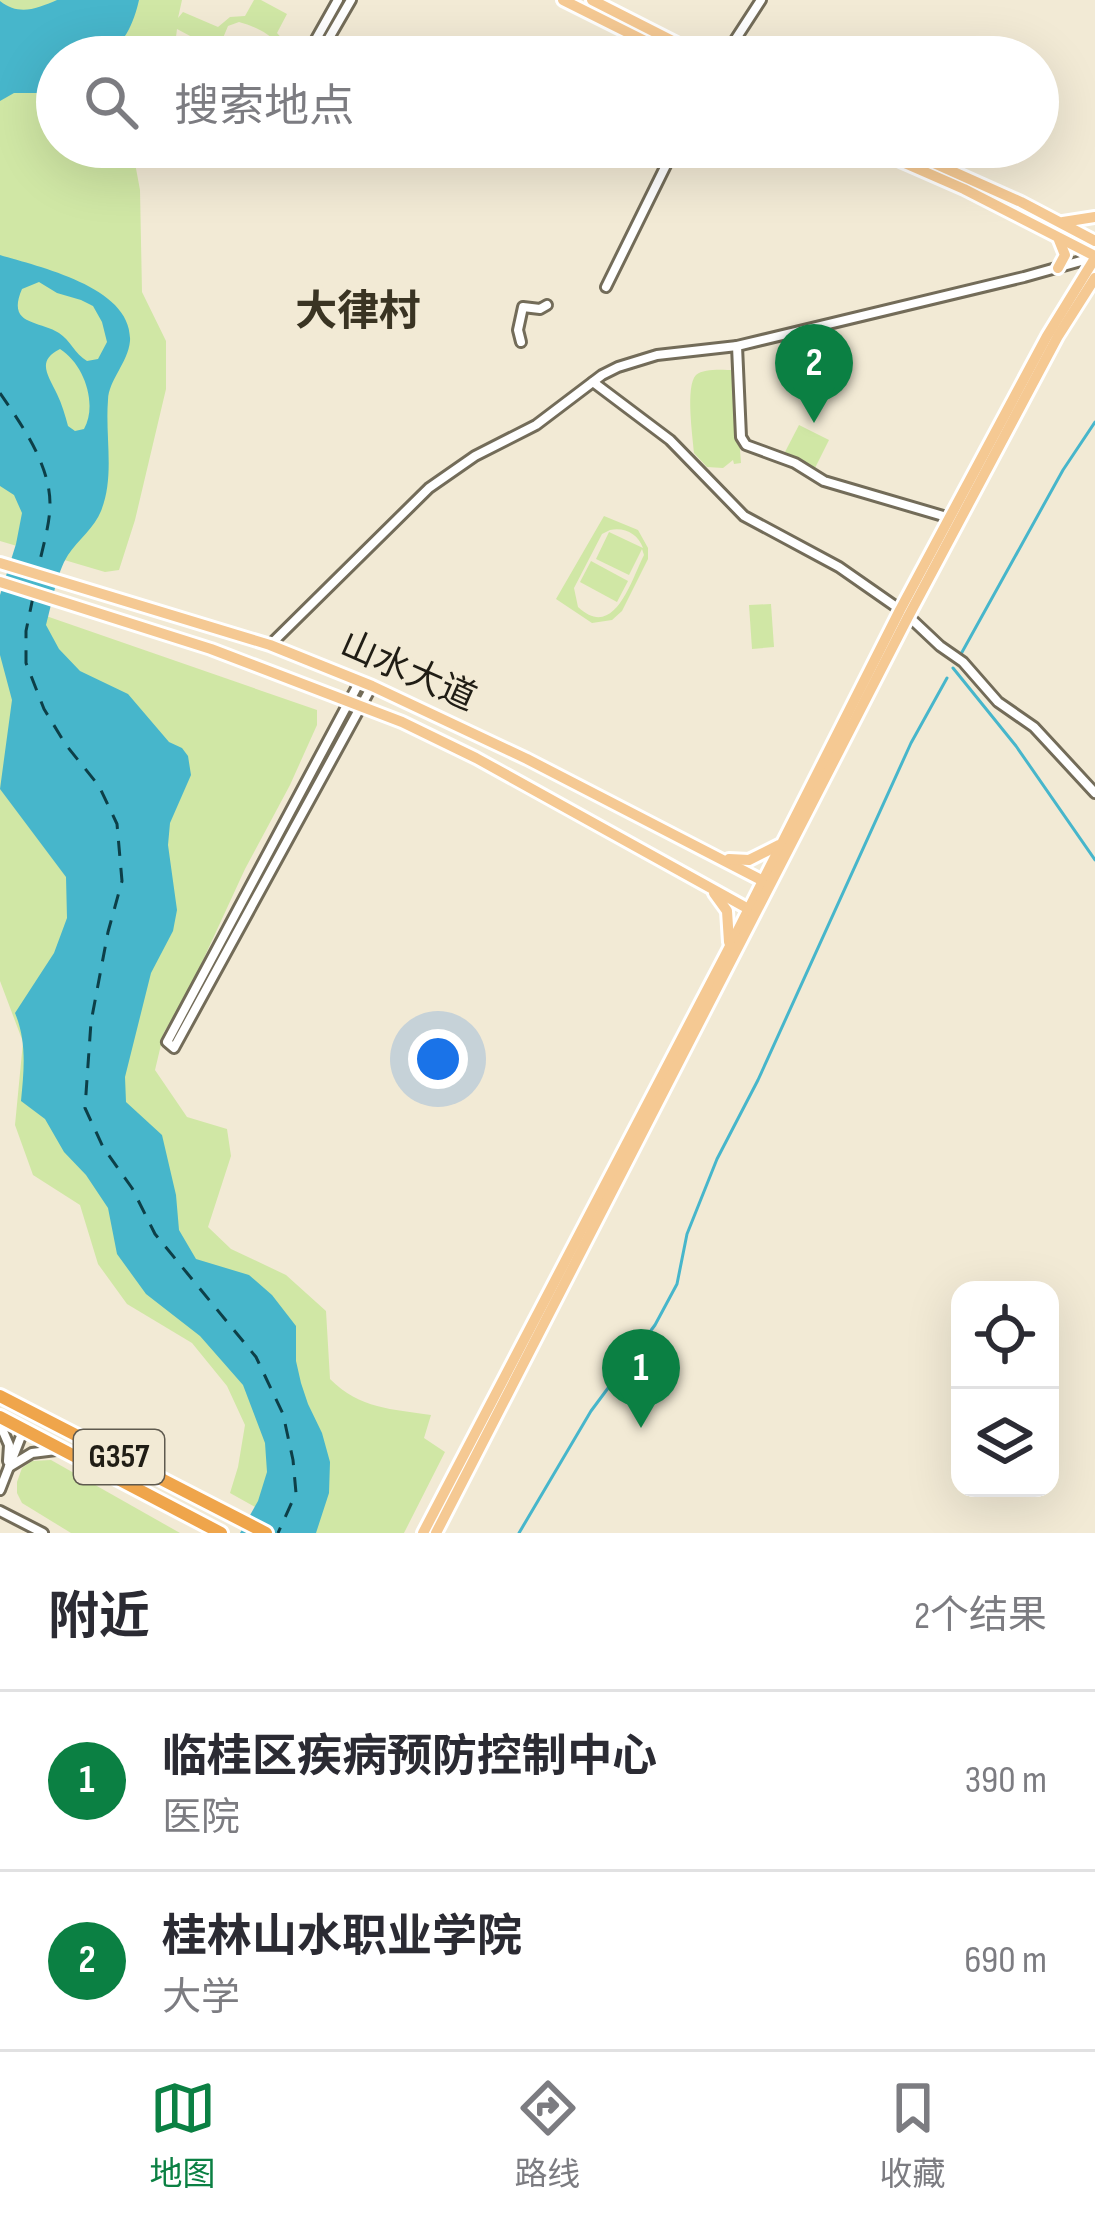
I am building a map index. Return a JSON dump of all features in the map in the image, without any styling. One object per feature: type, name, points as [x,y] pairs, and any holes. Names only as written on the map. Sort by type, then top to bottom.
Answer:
[{"type":"highway","name":"G357","points":[[0,1396],[266,1533]]},
{"type":"highway","name":"G357","points":[[0,1420],[221,1533]]},
{"type":"main road","points":[[563,0],[635,36]]},
{"type":"main road","points":[[592,0],[663,36]]},
{"type":"main road","points":[[436,1533],[950,518],[1095,257],[917,168]]},
{"type":"main road","points":[[945,168],[1095,241]]},
{"type":"main road","points":[[1058,222],[1095,217]]},
{"type":"main road","points":[[1057,237],[1064,255],[1058,268]]},
{"type":"main road","points":[[767,883],[781,843],[904,613],[1095,278]]},
{"type":"main road","name":"山水大道","points":[[0,562],[270,645],[366,683],[527,759],[767,883]]},
{"type":"main road","name":"山水大道","points":[[0,582],[211,650],[402,722],[753,911]]},
{"type":"main road","points":[[723,858],[749,860],[781,843]]},
{"type":"main road","points":[[707,886],[727,911],[729,947]]},
{"type":"main road","points":[[423,1533],[729,947],[753,911]]},
{"type":"street","points":[[318,36],[338,0]]},
{"type":"street","points":[[330,36],[351,0]]},
{"type":"street","points":[[738,36],[761,0]]},
{"type":"street","points":[[606,287],[665,168]]},
{"type":"street","points":[[270,645],[429,488],[475,456],[536,425],[618,367],[640,359],[737,346],[1095,257]]},
{"type":"street","points":[[520,342],[523,308],[540,309],[548,304]]},
{"type":"street","points":[[737,346],[741,437],[746,446],[795,463],[824,482],[950,518]]},
{"type":"street","points":[[593,382],[670,440],[740,513],[839,567],[904,613],[961,660],[998,702],[1034,727],[1095,793]]},
{"type":"street","points":[[355,704],[167,1042],[174,1048],[355,704],[366,683]]},
{"type":"street","points":[[0,1420],[8,1445],[8,1468]]},
{"type":"street","points":[[0,1490],[23,1429]]},
{"type":"street","points":[[8,1468],[32,1453],[64,1450]]},
{"type":"street","points":[[0,1511],[43,1533]]},
{"type":"green space","points":[[0,0],[182,0],[178,18],[183,12],[218,27],[230,17],[245,16],[254,0],[261,0],[287,14],[280,36],[268,36],[239,22],[228,26],[224,36],[190,36],[177,29],[176,36],[36,36],[36,168],[136,168],[142,292],[166,341],[166,389],[119,570],[105,572],[0,541]]},
{"type":"green space","points":[[734,370],[741,463],[733,460],[723,468],[707,467],[694,453],[693,381],[704,371]]},
{"type":"green space","points":[[799,425],[829,440],[815,468],[785,452]]},
{"type":"green space","points":[[604,516],[638,530],[648,559],[622,611],[612,620],[592,623],[556,599]],"holes":[[[616,529],[634,535],[643,548],[609,532],[596,559],[629,575],[642,549],[644,555],[620,604],[602,617],[591,616],[578,607],[574,588],[602,534]]]},
{"type":"green space","points":[[591,561],[628,581],[617,602],[580,582]]},
{"type":"green space","points":[[0,600],[317,710],[317,725],[290,785],[185,999],[164,1032],[155,1070],[187,1117],[227,1129],[231,1156],[208,1227],[231,1249],[286,1275],[326,1311],[330,1379],[341,1389],[377,1406],[431,1415],[424,1438],[445,1452],[404,1533],[302,1533],[230,1493],[245,1425],[227,1386],[192,1343],[127,1304],[98,1264],[80,1205],[33,1175],[15,1125],[23,1042],[0,981]]},
{"type":"green space","points":[[771,604],[774,647],[752,649],[749,605]]},
{"type":"green space","points":[[51,1460],[180,1533],[71,1533],[22,1503],[17,1493],[22,1468],[32,1461]]},
{"type":"water","points":[[57,0],[139,0],[125,36],[36,36],[36,93],[14,93],[0,101],[0,1],[21,10]]},
{"type":"water","points":[[0,255],[81,282],[116,306],[127,322],[129,349],[108,400],[105,498],[95,523],[64,563],[46,625],[59,649],[80,671],[128,694],[169,742],[188,756],[191,775],[170,823],[168,845],[177,910],[173,931],[151,973],[125,1077],[126,1102],[162,1135],[179,1230],[196,1259],[249,1275],[296,1326],[301,1383],[330,1462],[329,1493],[316,1533],[240,1533],[267,1472],[265,1443],[243,1385],[200,1336],[146,1294],[117,1254],[108,1208],[45,1119],[21,1101],[23,1045],[15,1013],[54,953],[67,918],[66,877],[0,789],[12,700],[0,655],[0,595],[22,513],[14,495],[0,486]],"holes":[[[39,282],[93,306],[107,342],[98,359],[87,361],[59,333],[21,316],[22,289]],[[60,349],[76,364],[86,385],[90,408],[84,429],[75,431],[68,426],[48,375],[48,358]]]},
{"type":"waterway","points":[[961,654],[1063,470],[1095,422]]},
{"type":"waterway","points":[[953,668],[1016,746],[1095,860]]},
{"type":"waterway","points":[[519,1533],[591,1411],[655,1325],[677,1284],[687,1234],[717,1159],[758,1080],[911,743],[947,678]]},
{"type":"ferry route","points":[[0,393],[33,445],[49,489],[49,520],[38,570]]},
{"type":"ferry route","points":[[33,597],[26,663],[44,709],[99,786],[117,824],[122,881],[91,1022],[85,1108],[155,1234],[256,1357],[283,1414],[296,1493],[278,1533]]},
{"type":"place","name":"桂林山水职业学院","points":[[814,423]]},
{"type":"place","name":"临桂区疾病预防控制中心","points":[[641,1428]]},
{"type":"district","name":"大律村","points":[[358,312]]}]
